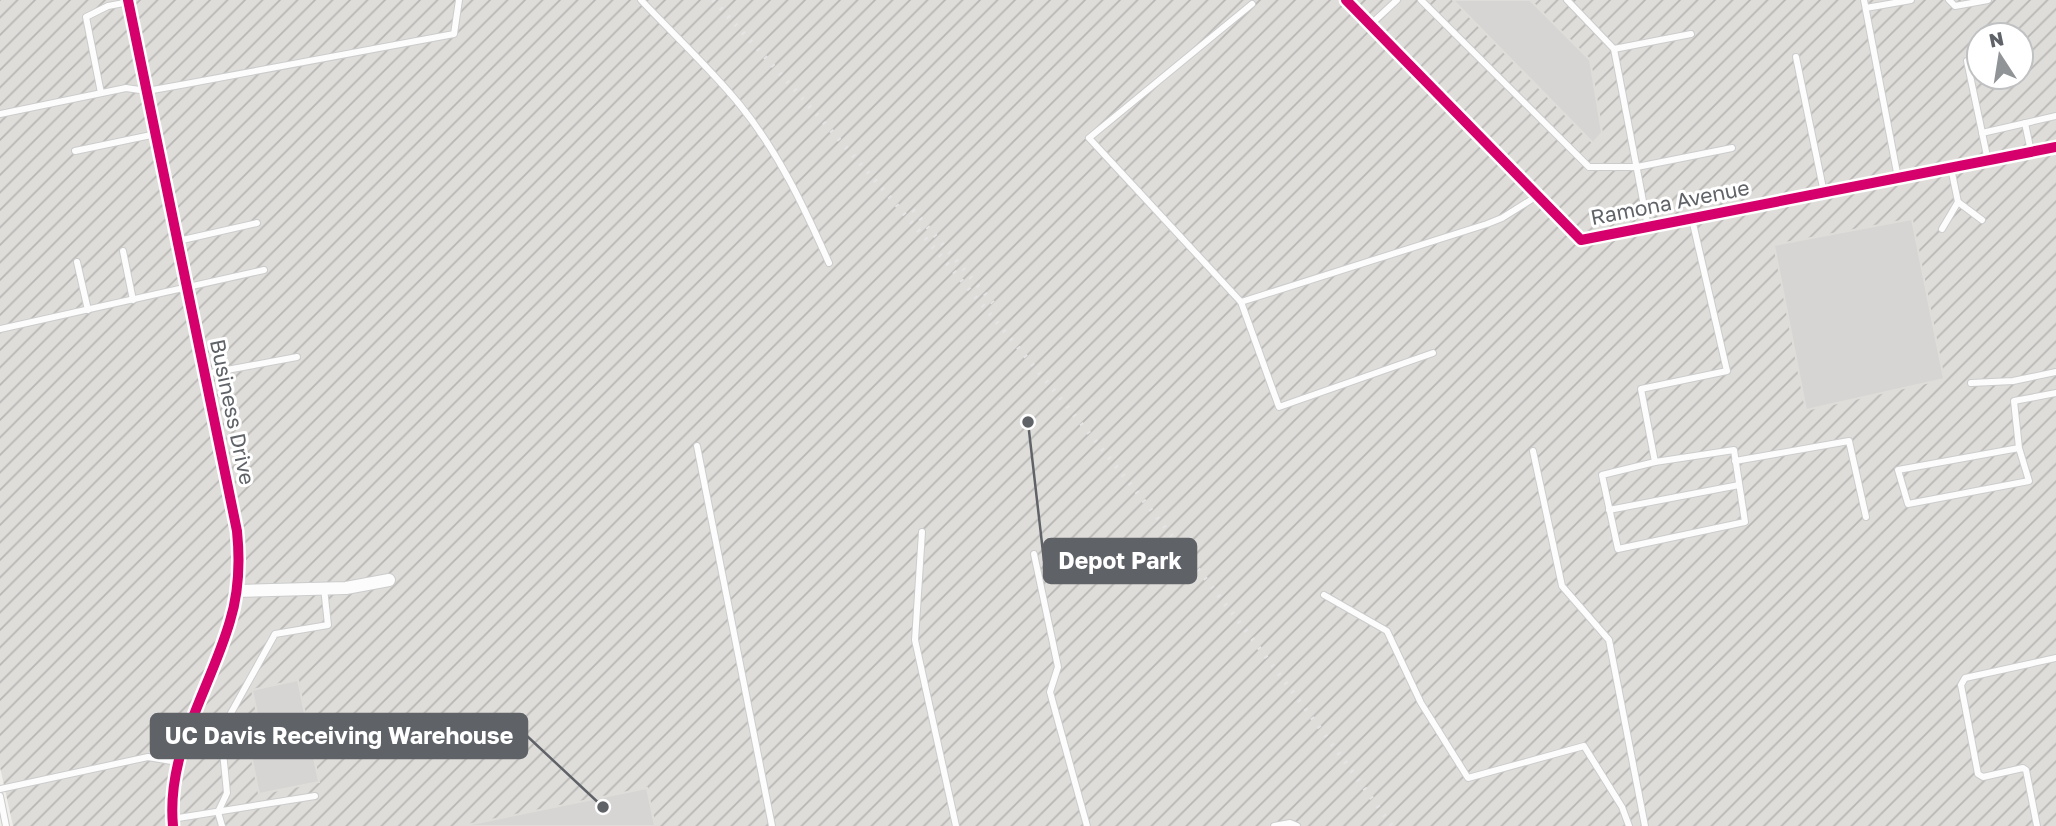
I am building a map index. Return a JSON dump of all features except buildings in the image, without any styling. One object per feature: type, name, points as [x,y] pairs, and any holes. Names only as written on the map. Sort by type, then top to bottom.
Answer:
[{"type":"street","name":"Ramona Avenue","points":[[1346,0],[1581,240],[2056,147]]},
{"type":"street","name":"Business Drive","points":[[129,1],[237,531],[239,555],[237,591],[228,629],[177,762],[173,789],[173,822]]},
{"type":"street","points":[[237,591],[346,588],[388,580]]},
{"type":"lane","points":[[0,114],[125,88],[147,91],[454,34],[459,0]]},
{"type":"lane","points":[[641,0],[747,115],[799,195],[829,262]]},
{"type":"lane","points":[[1370,25],[1397,0]]},
{"type":"lane","points":[[1421,0],[1590,167],[1637,167],[1732,148]]},
{"type":"lane","points":[[1567,0],[1614,49],[1648,227]]},
{"type":"lane","points":[[1864,0],[1898,178]]},
{"type":"lane","points":[[1866,8],[1911,0]]},
{"type":"lane","points":[[1949,0],[1955,6],[1988,0]]},
{"type":"lane","points":[[101,93],[86,17],[108,6],[129,1]]},
{"type":"lane","points":[[1252,4],[1089,138],[1241,302],[1279,407],[1433,353]]},
{"type":"lane","points":[[1614,49],[1691,34]]},
{"type":"lane","points":[[1796,57],[1824,193]]},
{"type":"lane","points":[[1973,91],[1988,161]]},
{"type":"lane","points":[[1982,133],[2056,117]]},
{"type":"lane","points":[[2025,124],[2031,152]]},
{"type":"lane","points":[[75,151],[156,134]]},
{"type":"lane","points":[[1942,229],[1958,202],[1951,168]]},
{"type":"lane","points":[[1241,302],[1487,224],[1502,218],[1537,195]]},
{"type":"lane","points":[[1958,202],[1982,219]]},
{"type":"lane","points":[[1655,462],[1641,389],[1727,371],[1692,219]]},
{"type":"lane","points":[[178,241],[257,223]]},
{"type":"lane","points":[[122,251],[133,300]]},
{"type":"lane","points":[[77,262],[88,310]]},
{"type":"lane","points":[[0,329],[264,270]]},
{"type":"lane","points":[[205,374],[297,357]]},
{"type":"lane","points":[[1971,383],[2014,381],[2056,372]]},
{"type":"lane","points":[[2019,448],[1899,470],[1908,504],[2029,481],[2019,448],[2014,401],[2056,393]]},
{"type":"lane","points":[[1735,461],[1849,441],[1866,516]]},
{"type":"lane","points":[[697,446],[772,826]]},
{"type":"lane","points":[[1734,450],[1745,522],[1618,549],[1602,475],[1655,462],[1734,450]]},
{"type":"lane","points":[[1533,451],[1562,586],[1609,640],[1645,826]]},
{"type":"lane","points":[[1609,510],[1739,485]]},
{"type":"lane","points":[[922,532],[915,640],[956,826]]},
{"type":"lane","points":[[1034,555],[1058,667],[1050,692],[1087,826]]},
{"type":"lane","points":[[222,826],[218,812],[227,793],[221,731],[275,634],[328,625],[324,588]]},
{"type":"lane","points":[[1324,595],[1387,631],[1421,703],[1468,778],[1584,746],[1622,807],[1629,826]]},
{"type":"lane","points":[[2038,826],[2026,770],[2022,768],[1983,777],[1979,774],[1961,685],[1965,678],[2056,658]]},
{"type":"lane","points":[[191,720],[221,731]]},
{"type":"lane","points":[[0,789],[148,757],[177,762]]},
{"type":"lane","points":[[0,796],[6,826]]},
{"type":"lane","points":[[173,822],[315,796]]},
{"type":"lane","points":[[1274,826],[1290,823],[1297,826]]},
{"type":"shaded area","points":[[0,0],[2056,0],[2056,826],[13,826],[0,767]]},
{"type":"railway","points":[[713,0],[891,199],[1064,403],[1232,612],[1392,826]]},
{"type":"railway","points":[[913,210],[993,303]]},
{"type":"cycle path","points":[[128,0],[238,542],[238,576],[233,610],[222,647],[183,746],[176,772],[173,826]]},
{"type":"cycle path","points":[[1346,0],[1581,240],[2056,147]]},
{"type":"place","name":"Depot Park","points":[[1028,422]]},
{"type":"place","name":"UC Davis Receiving Warehouse","points":[[603,807]]}]
